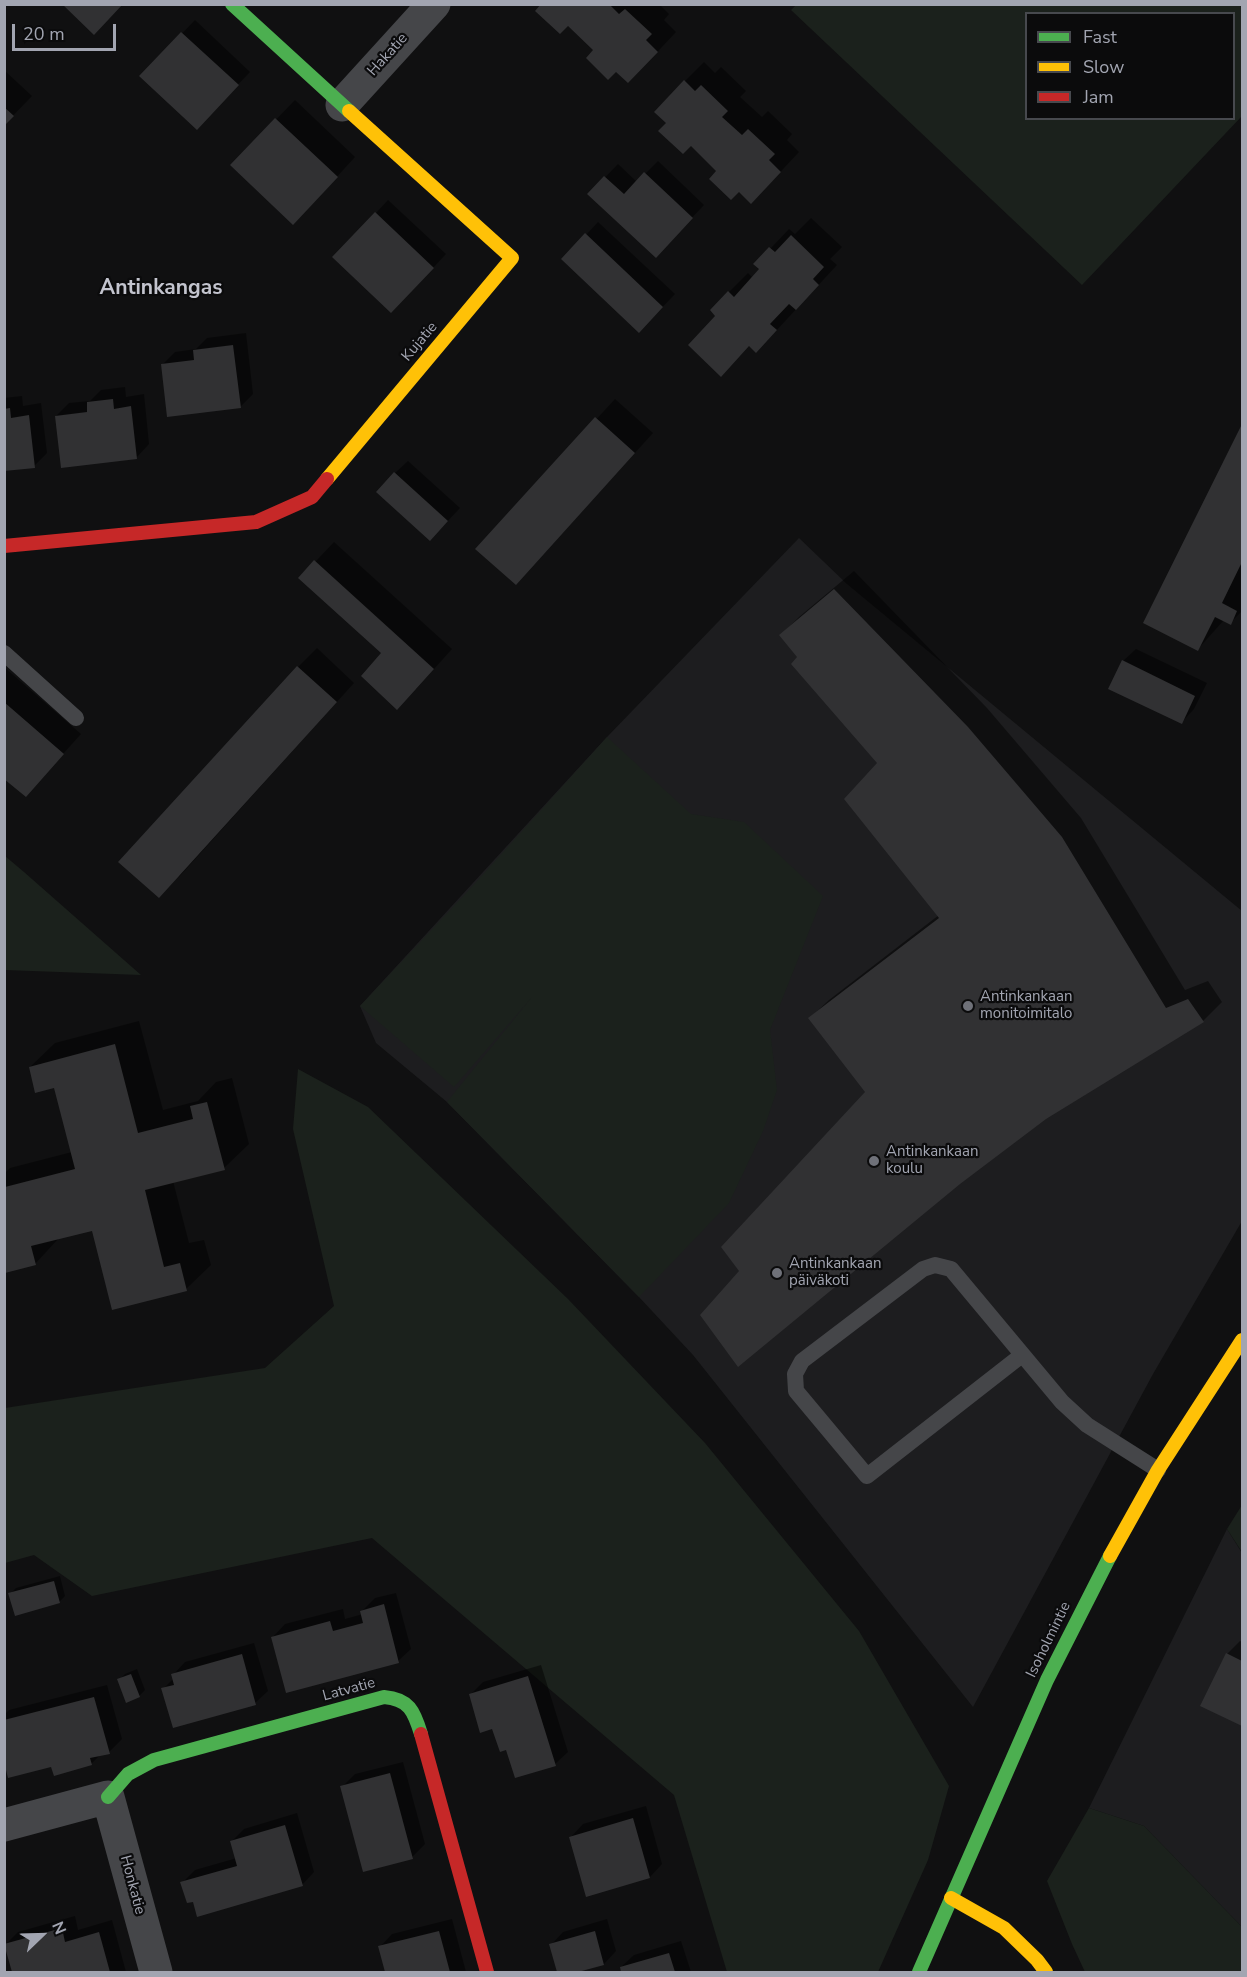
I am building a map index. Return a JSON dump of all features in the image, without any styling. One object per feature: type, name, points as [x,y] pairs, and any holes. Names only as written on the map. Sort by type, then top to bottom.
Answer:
[{"type":"street","name":"Kujatie","points":[[4,546],[256,522],[312,497],[512,258],[232,4]]},
{"type":"street","name":"Hakatie","points":[[342,105],[434,4]]},
{"type":"street","name":"Isoholmintie","points":[[919,1972],[1047,1680],[1112,1551],[1158,1470],[1242,1340]]},
{"type":"street","name":"Latvatie","points":[[108,1797],[128,1774],[154,1760],[384,1697],[397,1697],[405,1701],[413,1712],[419,1728],[487,1972]]},
{"type":"street","points":[[4,1825],[108,1797]]},
{"type":"street","name":"Honkatie","points":[[108,1797],[156,1972]]},
{"type":"street","points":[[951,1898],[1004,1928],[1046,1972]]},
{"type":"lane","points":[[4,653],[76,718]]},
{"type":"lane","points":[[1022,1354],[867,1476],[796,1391],[795,1374],[802,1361],[923,1269],[935,1265],[951,1269],[1022,1354],[1062,1402],[1087,1425],[1158,1470]]},
{"type":"shaded area","points":[[796,5],[1242,5],[1242,116],[1082,285],[791,10]]},
{"type":"shaded area","name":"Antinkankaan koulu","points":[[799,538],[847,584],[1242,911],[1242,1221],[1153,1374],[973,1707],[693,1355],[447,1102],[376,1043],[360,1006],[607,737]]},
{"type":"shaded area","points":[[607,737],[691,814],[744,822],[823,896],[770,1030],[777,1090],[763,1131],[729,1203],[639,1297],[447,1102],[532,997],[454,1087],[360,1006]]},
{"type":"shaded area","points":[[5,856],[24,872],[141,975],[5,970]]},
{"type":"shaded area","points":[[298,1069],[368,1107],[568,1299],[705,1443],[859,1631],[949,1786],[928,1860],[878,1972],[727,1972],[674,1795],[372,1538],[92,1596],[34,1555],[5,1563],[5,1408],[265,1368],[334,1306],[293,1129]]},
{"type":"shaded area","points":[[1242,1505],[1242,1552],[1227,1529]]},
{"type":"shaded area","points":[[1227,1529],[1242,1553],[1242,1927],[1144,1826],[1089,1808]]},
{"type":"shaded area","points":[[1089,1808],[1144,1826],[1242,1927],[1242,1972],[1085,1972],[1047,1881]]},
{"type":"building","points":[[62,4],[123,4],[94,35]]},
{"type":"building","points":[[541,4],[609,4],[619,14],[625,9],[652,34],[646,40],[658,52],[628,83],[616,72],[608,80],[586,58],[593,50],[568,26],[560,34],[535,11]]},
{"type":"building","points":[[181,32],[239,85],[197,130],[139,76]]},
{"type":"building","points":[[684,80],[695,91],[701,85],[728,111],[722,117],[742,135],[748,129],[775,154],[769,160],[781,172],[751,204],[739,192],[731,200],[709,179],[716,171],[691,146],[683,154],[658,131],[666,123],[654,112]]},
{"type":"building","points":[[4,107],[14,116],[4,126]]},
{"type":"building","points":[[275,118],[338,177],[293,225],[230,165]]},
{"type":"building","points":[[644,172],[693,218],[656,258],[587,194],[604,176],[624,194]]},
{"type":"building","points":[[375,212],[434,268],[391,313],[332,257]]},
{"type":"building","points":[[585,233],[663,307],[639,333],[561,259]]},
{"type":"building","points":[[791,235],[824,267],[813,279],[819,285],[796,310],[789,304],[770,324],[777,330],[756,353],[749,346],[721,377],[688,345],[715,316],[710,310],[728,291],[734,297],[759,269],[753,264],[769,247],[775,252]]},
{"type":"building","points":[[233,345],[241,408],[167,417],[161,364],[194,360],[193,350]]},
{"type":"building","points":[[113,399],[114,409],[131,406],[137,459],[61,468],[55,416],[87,412],[87,402]]},
{"type":"building","points":[[10,408],[11,418],[29,415],[35,468],[4,471],[4,409]]},
{"type":"building","points":[[595,417],[635,453],[516,585],[475,549]]},
{"type":"building","points":[[1242,424],[1242,562],[1222,603],[1237,611],[1231,625],[1215,617],[1198,651],[1143,623]]},
{"type":"building","points":[[394,472],[448,521],[430,541],[376,492]]},
{"type":"building","points":[[314,560],[434,669],[397,710],[361,676],[381,653],[298,578]]},
{"type":"building","points":[[834,589],[968,727],[1062,837],[1166,1008],[1188,999],[1204,1022],[1046,1119],[960,1184],[738,1367],[700,1315],[739,1271],[721,1247],[865,1092],[808,1018],[939,918],[844,799],[877,763],[791,664],[797,657],[779,635]]},
{"type":"building","points":[[1122,660],[1195,696],[1182,724],[1108,689]]},
{"type":"building","points":[[297,666],[337,702],[159,898],[118,862]]},
{"type":"building","points":[[4,702],[64,754],[26,797],[4,779]]},
{"type":"building","points":[[115,1044],[138,1133],[193,1119],[190,1106],[207,1102],[225,1170],[145,1190],[164,1267],[180,1263],[187,1291],[112,1310],[92,1231],[31,1246],[36,1265],[5,1273],[5,1187],[75,1169],[54,1088],[35,1093],[29,1067]]},
{"type":"building","points":[[54,1581],[60,1603],[15,1616],[8,1593]]},
{"type":"building","points":[[384,1604],[399,1663],[286,1693],[271,1637],[330,1621],[333,1631],[363,1623],[360,1611]]},
{"type":"building","points":[[1226,1653],[1242,1661],[1242,1726],[1200,1706]]},
{"type":"building","points":[[242,1654],[256,1705],[173,1728],[161,1688],[174,1685],[171,1674]]},
{"type":"building","points":[[131,1674],[140,1697],[126,1703],[117,1679]]},
{"type":"building","points":[[528,1676],[556,1766],[515,1778],[506,1750],[500,1752],[492,1729],[480,1733],[469,1694]]},
{"type":"building","points":[[94,1697],[110,1754],[90,1758],[92,1765],[54,1776],[51,1767],[8,1778],[4,1762],[4,1720]]},
{"type":"building","points":[[390,1773],[413,1859],[363,1872],[340,1786]]},
{"type":"building","points":[[633,1818],[650,1878],[586,1897],[569,1837]]},
{"type":"building","points":[[285,1825],[303,1886],[197,1917],[193,1902],[187,1903],[180,1882],[237,1866],[230,1841]]},
{"type":"building","points":[[62,1928],[65,1942],[99,1932],[110,1972],[12,1972],[4,1944]]},
{"type":"building","points":[[439,1931],[450,1972],[385,1972],[378,1946]]},
{"type":"building","points":[[595,1931],[604,1965],[578,1972],[557,1972],[549,1944]]},
{"type":"building","points":[[669,1953],[675,1972],[621,1972],[620,1967]]},
{"type":"traffic: fast","points":[[232,4],[349,111]]},
{"type":"traffic: fast","points":[[919,1972],[1047,1680],[1110,1556]]},
{"type":"traffic: fast","points":[[108,1797],[128,1774],[154,1760],[384,1697],[399,1700],[405,1704],[413,1713],[421,1734]]},
{"type":"traffic: slow","points":[[327,479],[512,258],[349,111]]},
{"type":"traffic: slow","points":[[1110,1556],[1158,1470],[1242,1340]]},
{"type":"traffic: slow","points":[[951,1898],[1004,1928],[1046,1972]]},
{"type":"traffic: jam","points":[[4,546],[256,522],[312,497],[327,479]]},
{"type":"traffic: jam","points":[[421,1734],[487,1972]]},
{"type":"place","name":"Antinkankaan monitoimitalo","points":[[968,1006]]},
{"type":"place","name":"Antinkankaan koulu","points":[[874,1161]]},
{"type":"place","name":"Antinkankaan päiväkoti","points":[[777,1273]]},
{"type":"district","name":"Antinkangas","points":[[161,289]]}]
